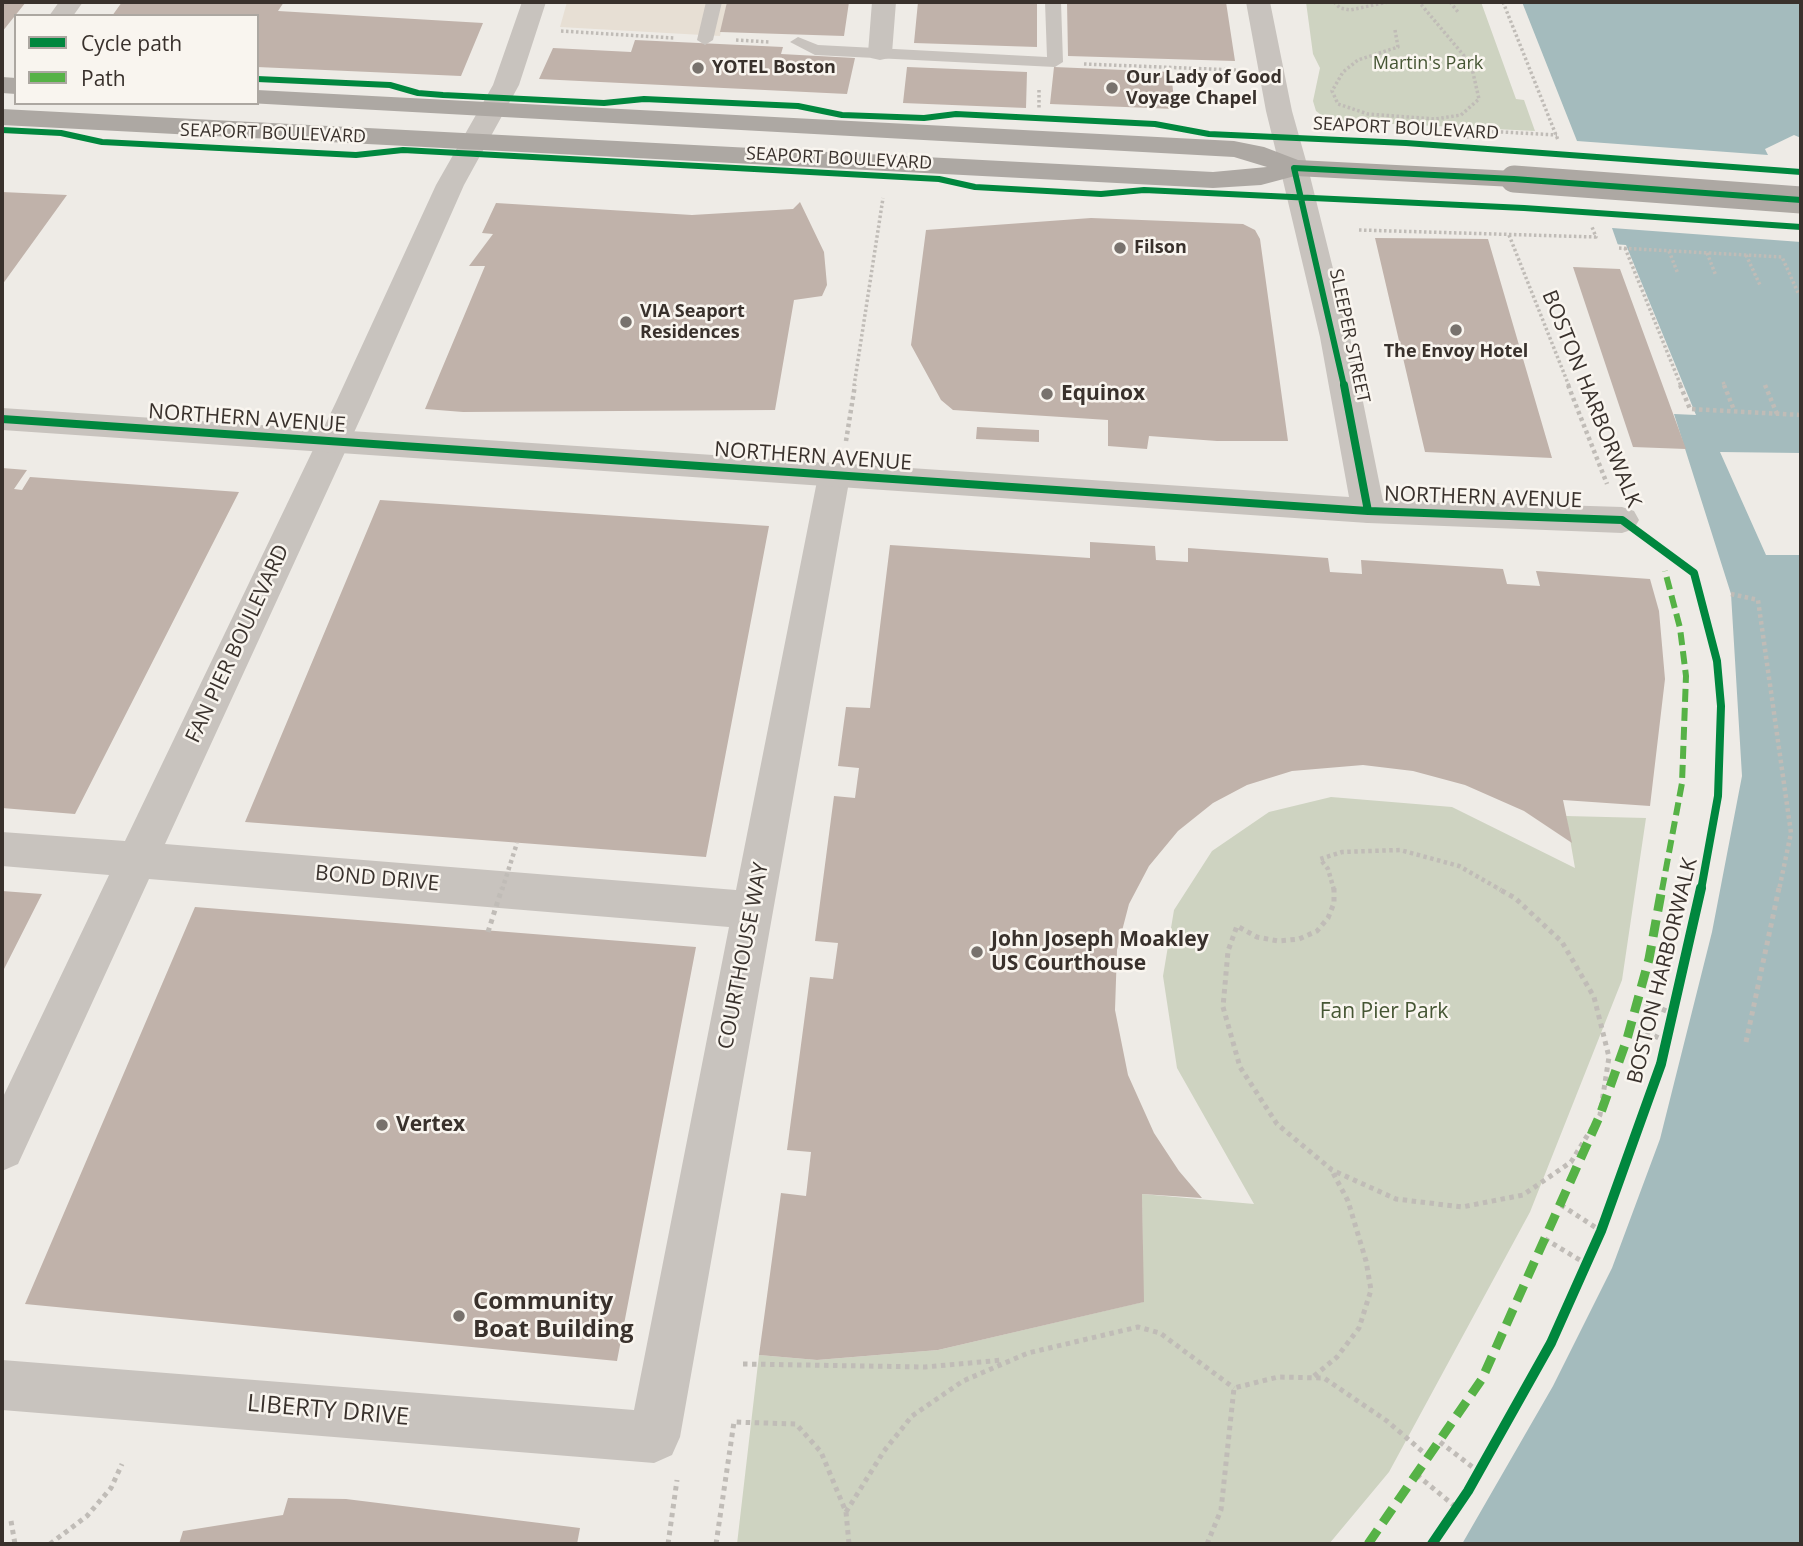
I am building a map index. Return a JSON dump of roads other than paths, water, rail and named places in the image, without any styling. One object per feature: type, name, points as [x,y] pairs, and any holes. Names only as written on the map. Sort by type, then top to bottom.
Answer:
[{"type":"main road","name":"SEAPORT BOULEVARD","points":[[259,98],[1234,149],[1255,153],[1294,169]]},
{"type":"main road","name":"SEAPORT BOULEVARD","points":[[2,117],[1213,180],[1261,177],[1294,169],[1514,179],[1801,200]]},
{"type":"street","name":"FAN PIER BOULEVARD","points":[[2,1148],[450,185],[508,79],[534,2]]},
{"type":"street","points":[[880,53],[884,2]]},
{"type":"street","name":"SLEEPER STREET","points":[[1258,2],[1279,111],[1335,337],[1368,511]]},
{"type":"street","name":"NORTHERN AVENUE","points":[[2,419],[332,443],[834,458],[1368,511],[1622,520]]},
{"type":"street","name":"COURTHOUSE WAY","points":[[666,1454],[753,910],[834,458]]},
{"type":"street","name":"BOND DRIVE","points":[[2,849],[753,910]]},
{"type":"street","name":"LIBERTY DRIVE","points":[[2,1385],[666,1454]]},
{"type":"lane","points":[[705,40],[714,2]]},
{"type":"lane","points":[[798,42],[815,50],[1055,62],[1053,2]]},
{"type":"water","points":[[1517,2],[1801,2],[1801,1544],[1462,1544],[1553,1386],[1612,1268],[1660,1139],[1712,932],[1742,776],[1731,594],[1674,414],[1696,415],[1626,245],[1612,244]]},
{"type":"place","name":"YOTEL Boston","points":[[698,68]]},
{"type":"place","name":"Our Lady of Good Voyage Chapel","points":[[1112,88]]},
{"type":"place","name":"Filson","points":[[1120,248]]},
{"type":"place","name":"VIA Seaport Residences","points":[[626,322]]},
{"type":"place","name":"The Envoy Hotel","points":[[1456,330]]},
{"type":"place","name":"Equinox","points":[[1047,394]]},
{"type":"place","name":"John Joseph Moakley US Courthouse","points":[[977,952]]},
{"type":"place","name":"Vertex","points":[[382,1125]]},
{"type":"place","name":"Community Boat Building","points":[[459,1316]]},
{"type":"park label","name":"Martin's Park","points":[[1428,64]]},
{"type":"park label","name":"Fan Pier Park","points":[[1384,1012]]}]
